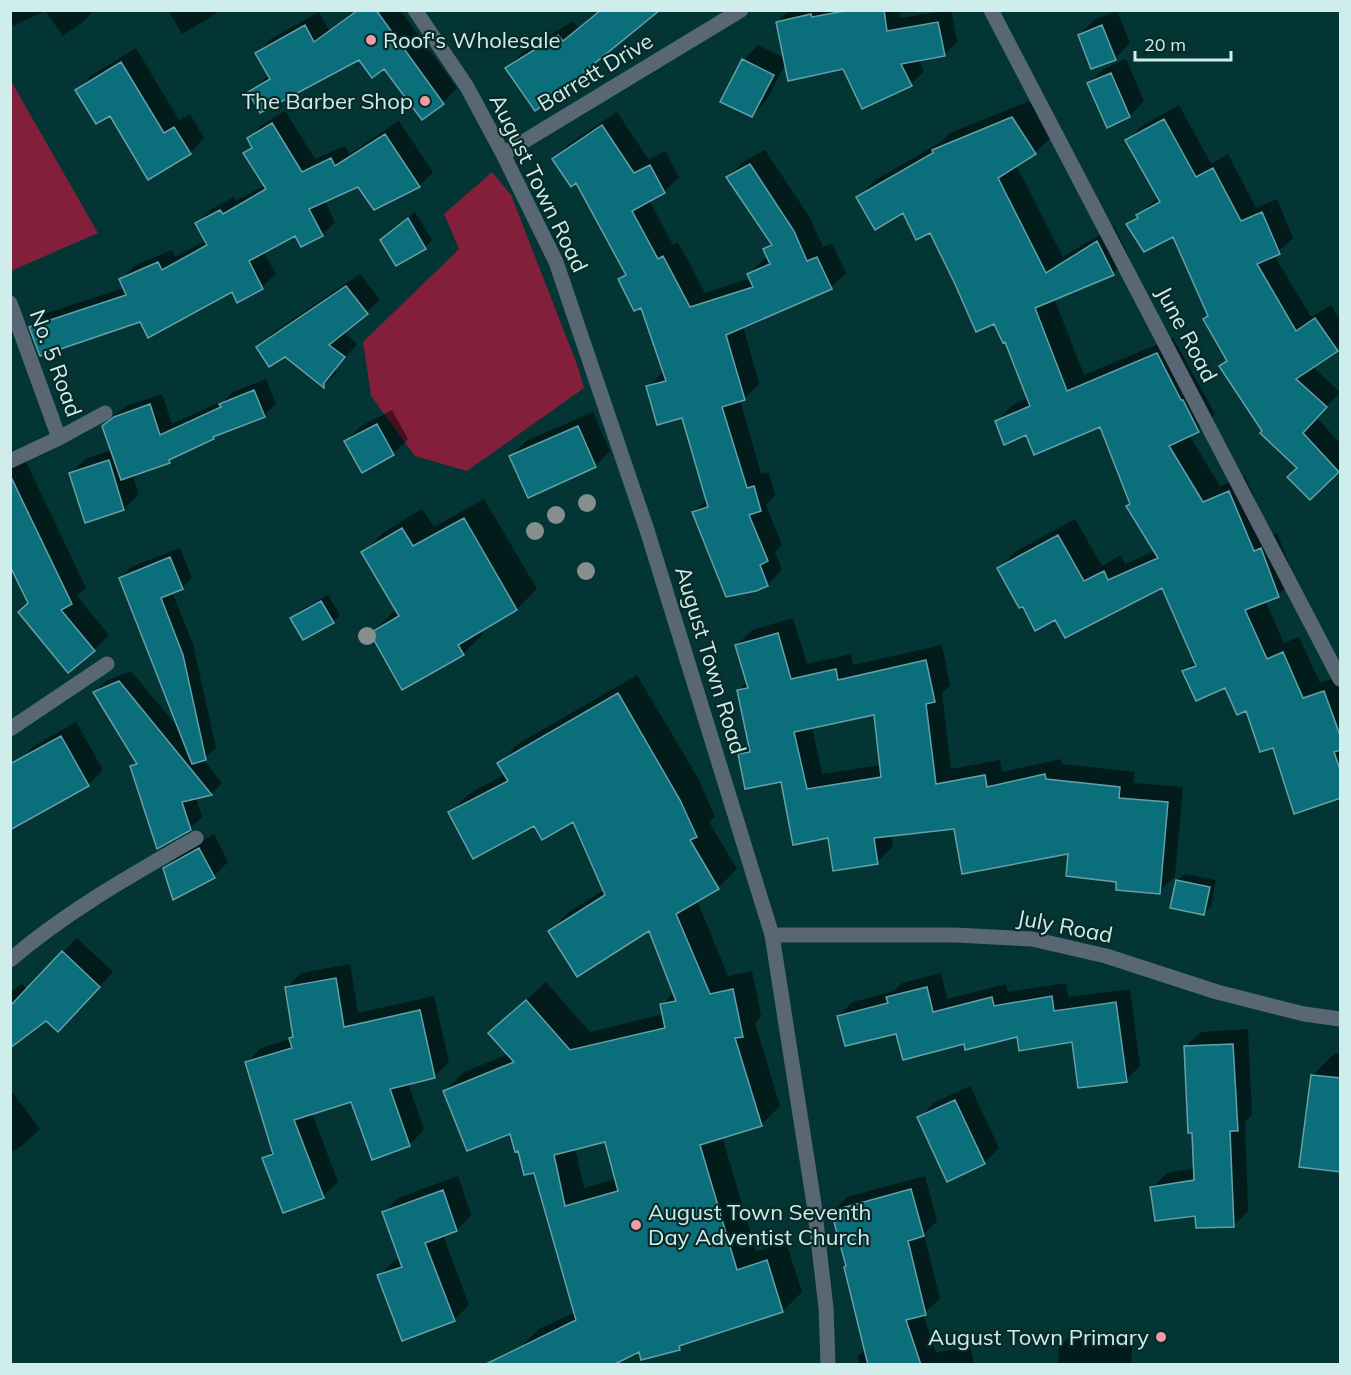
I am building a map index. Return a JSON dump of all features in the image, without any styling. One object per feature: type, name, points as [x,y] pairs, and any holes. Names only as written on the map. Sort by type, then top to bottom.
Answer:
[{"type":"street","name":"August Town Road","points":[[415,10],[467,87],[556,262],[687,655],[772,935],[814,1204],[826,1308],[828,1365]]},
{"type":"street","name":"Barrett Drive","points":[[503,154],[741,10]]},
{"type":"street","name":"June Road","points":[[991,10],[1341,679]]},
{"type":"street","name":"No. 5 Road","points":[[10,303],[59,438]]},
{"type":"street","points":[[10,461],[105,413]]},
{"type":"street","points":[[10,729],[107,664]]},
{"type":"street","points":[[10,960],[38,936],[124,880],[196,838]]},
{"type":"street","name":"July Road","points":[[772,935],[955,935],[1032,939],[1106,956],[1217,992],[1304,1014],[1341,1019]]},
{"type":"shaded area","points":[[11,81],[98,233],[10,271]]},
{"type":"shaded area","points":[[492,172],[511,195],[578,367],[584,388],[467,471],[415,456],[371,396],[363,342],[459,249],[444,214]]},
{"type":"building","points":[[358,10],[376,10],[444,104],[422,120],[384,69],[372,78],[359,60],[260,113],[248,92],[270,79],[255,53],[305,25],[314,42]]},
{"type":"building","points":[[601,10],[660,10],[584,72],[586,75],[535,111],[505,68],[558,35],[563,41]]},
{"type":"building","points":[[850,10],[884,10],[887,31],[938,22],[945,56],[901,64],[912,86],[862,109],[843,69],[788,81],[776,22],[811,14],[812,17]]},
{"type":"building","points":[[1102,25],[1116,60],[1091,69],[1078,35]]},
{"type":"building","points":[[742,59],[774,75],[752,117],[720,102]]},
{"type":"building","points":[[121,62],[164,133],[174,127],[191,154],[148,180],[110,116],[96,124],[75,90]]},
{"type":"building","points":[[1111,73],[1130,117],[1107,128],[1087,83]]},
{"type":"building","points":[[1012,117],[1036,154],[998,178],[1046,273],[1097,241],[1114,275],[1035,308],[1067,391],[1157,353],[1199,432],[1169,446],[1203,502],[1229,491],[1254,551],[1261,548],[1279,597],[1245,610],[1267,659],[1283,652],[1303,698],[1324,691],[1341,738],[1341,750],[1334,752],[1341,772],[1341,798],[1294,814],[1273,748],[1260,752],[1246,711],[1237,715],[1225,688],[1196,701],[1182,671],[1196,666],[1162,588],[1065,638],[1055,620],[1035,631],[1023,607],[1019,608],[997,568],[1058,535],[1084,581],[1104,571],[1108,580],[1158,558],[1126,506],[1130,504],[1100,427],[1034,455],[1026,435],[1004,445],[995,421],[1030,406],[1005,342],[1003,343],[994,324],[976,332],[930,233],[916,240],[903,213],[875,230],[856,197],[933,153],[932,150]]},
{"type":"building","points":[[1164,119],[1196,177],[1213,168],[1241,221],[1262,212],[1280,254],[1257,264],[1296,331],[1315,318],[1338,351],[1296,379],[1327,407],[1303,433],[1339,472],[1310,500],[1287,477],[1297,468],[1260,433],[1262,431],[1219,366],[1227,361],[1203,319],[1208,316],[1173,237],[1144,252],[1126,224],[1138,218],[1136,215],[1160,202],[1125,140]]},
{"type":"building","points":[[272,123],[302,172],[331,158],[335,166],[385,134],[420,187],[374,210],[358,187],[309,209],[323,236],[301,247],[295,236],[249,261],[263,289],[237,303],[232,292],[148,338],[140,322],[40,356],[29,327],[126,295],[119,279],[158,262],[162,270],[207,245],[195,223],[220,210],[223,214],[266,189],[243,153],[252,148],[247,138]]},
{"type":"building","points":[[602,125],[634,173],[650,165],[665,193],[632,211],[658,259],[663,256],[690,307],[753,287],[747,274],[770,264],[763,249],[772,245],[726,177],[750,164],[794,231],[807,261],[817,257],[832,289],[726,335],[745,400],[722,407],[747,488],[754,486],[761,511],[749,515],[768,561],[760,565],[768,586],[756,591],[726,597],[692,512],[708,507],[682,418],[657,425],[646,386],[666,381],[641,308],[634,311],[618,279],[626,275],[576,183],[571,187],[552,159]]},
{"type":"building","points":[[408,218],[426,249],[396,266],[380,240]]},
{"type":"building","points":[[346,286],[368,314],[329,345],[345,357],[324,383],[324,388],[285,357],[269,367],[256,347]]},
{"type":"building","points":[[254,390],[265,417],[213,437],[214,439],[169,460],[170,463],[121,480],[102,426],[114,417],[150,404],[160,435],[221,407],[219,404]]},
{"type":"building","points":[[377,424],[394,455],[362,473],[344,441]]},
{"type":"building","points":[[578,426],[596,467],[528,498],[509,456]]},
{"type":"building","points":[[109,460],[124,510],[85,523],[69,473]]},
{"type":"building","points":[[10,475],[72,604],[61,610],[95,651],[68,673],[18,612],[28,603],[10,566]]},
{"type":"building","points":[[464,518],[517,610],[458,645],[464,655],[402,690],[370,633],[399,616],[361,552],[402,528],[413,546]]},
{"type":"building","points":[[170,557],[183,589],[161,598],[183,655],[206,760],[192,764],[119,578]]},
{"type":"building","points":[[321,601],[334,623],[303,640],[290,618]]},
{"type":"building","points":[[778,633],[791,679],[836,669],[838,680],[926,660],[935,702],[926,704],[936,784],[985,775],[987,787],[1045,774],[1046,779],[1120,787],[1119,798],[1168,802],[1160,894],[1116,890],[1116,882],[1066,876],[1068,854],[962,874],[954,829],[874,838],[878,864],[833,871],[828,838],[793,845],[781,782],[745,789],[738,754],[750,752],[737,690],[748,688],[735,645]],"holes":[[[874,715],[881,777],[807,789],[794,732]]]},
{"type":"building","points":[[119,681],[212,795],[182,802],[191,830],[157,849],[130,766],[137,764],[93,692]]},
{"type":"building","points":[[618,693],[680,800],[697,837],[690,840],[719,889],[676,914],[710,994],[733,989],[743,1037],[735,1038],[762,1126],[700,1145],[737,1270],[767,1260],[783,1312],[679,1346],[680,1350],[641,1360],[639,1352],[613,1365],[484,1365],[576,1320],[534,1173],[524,1175],[518,1151],[515,1152],[510,1134],[467,1151],[443,1091],[514,1062],[488,1033],[526,1000],[570,1050],[665,1028],[660,1004],[676,1001],[649,931],[577,977],[548,931],[605,895],[573,822],[542,840],[534,826],[473,859],[448,812],[508,781],[497,763]],"holes":[[[605,1142],[618,1191],[565,1206],[554,1155]]]},
{"type":"building","points":[[61,736],[89,786],[10,830],[10,764]]},
{"type":"building","points":[[199,848],[215,878],[173,900],[163,868]]},
{"type":"building","points":[[1176,880],[1210,887],[1204,915],[1170,908]]},
{"type":"building","points":[[62,951],[100,987],[58,1032],[46,1021],[10,1048],[10,1006]]},
{"type":"building","points":[[336,978],[344,1027],[420,1010],[435,1078],[390,1089],[410,1146],[372,1160],[351,1102],[294,1120],[324,1198],[283,1213],[262,1158],[273,1154],[245,1062],[292,1048],[289,1038],[293,1037],[285,987]]},
{"type":"building","points":[[927,987],[933,1012],[992,997],[994,1006],[1052,996],[1054,1011],[1116,1002],[1127,1082],[1078,1088],[1072,1042],[1019,1051],[1017,1037],[965,1050],[964,1044],[903,1060],[896,1034],[845,1046],[837,1016],[888,1003],[886,997]]},
{"type":"building","points":[[1233,1044],[1238,1131],[1230,1131],[1234,1227],[1196,1228],[1195,1216],[1155,1221],[1150,1187],[1194,1180],[1192,1133],[1188,1133],[1184,1046]]},
{"type":"building","points":[[1311,1075],[1341,1078],[1341,1172],[1299,1167]]},
{"type":"building","points":[[955,1100],[985,1164],[947,1182],[917,1117]]},
{"type":"building","points":[[911,1189],[924,1236],[908,1241],[926,1315],[906,1320],[921,1365],[868,1365],[831,1211]]},
{"type":"building","points":[[443,1190],[457,1231],[425,1243],[455,1321],[402,1341],[377,1275],[402,1267],[382,1212]]},
{"type":"place","name":"Roof's Wholesale","points":[[371,40]]},
{"type":"place","name":"The Barber Shop","points":[[425,101]]},
{"type":"place","name":"August Town Seventh Day Adventist Church","points":[[636,1225]]},
{"type":"place","name":"August Town Primary","points":[[1161,1337]]}]
